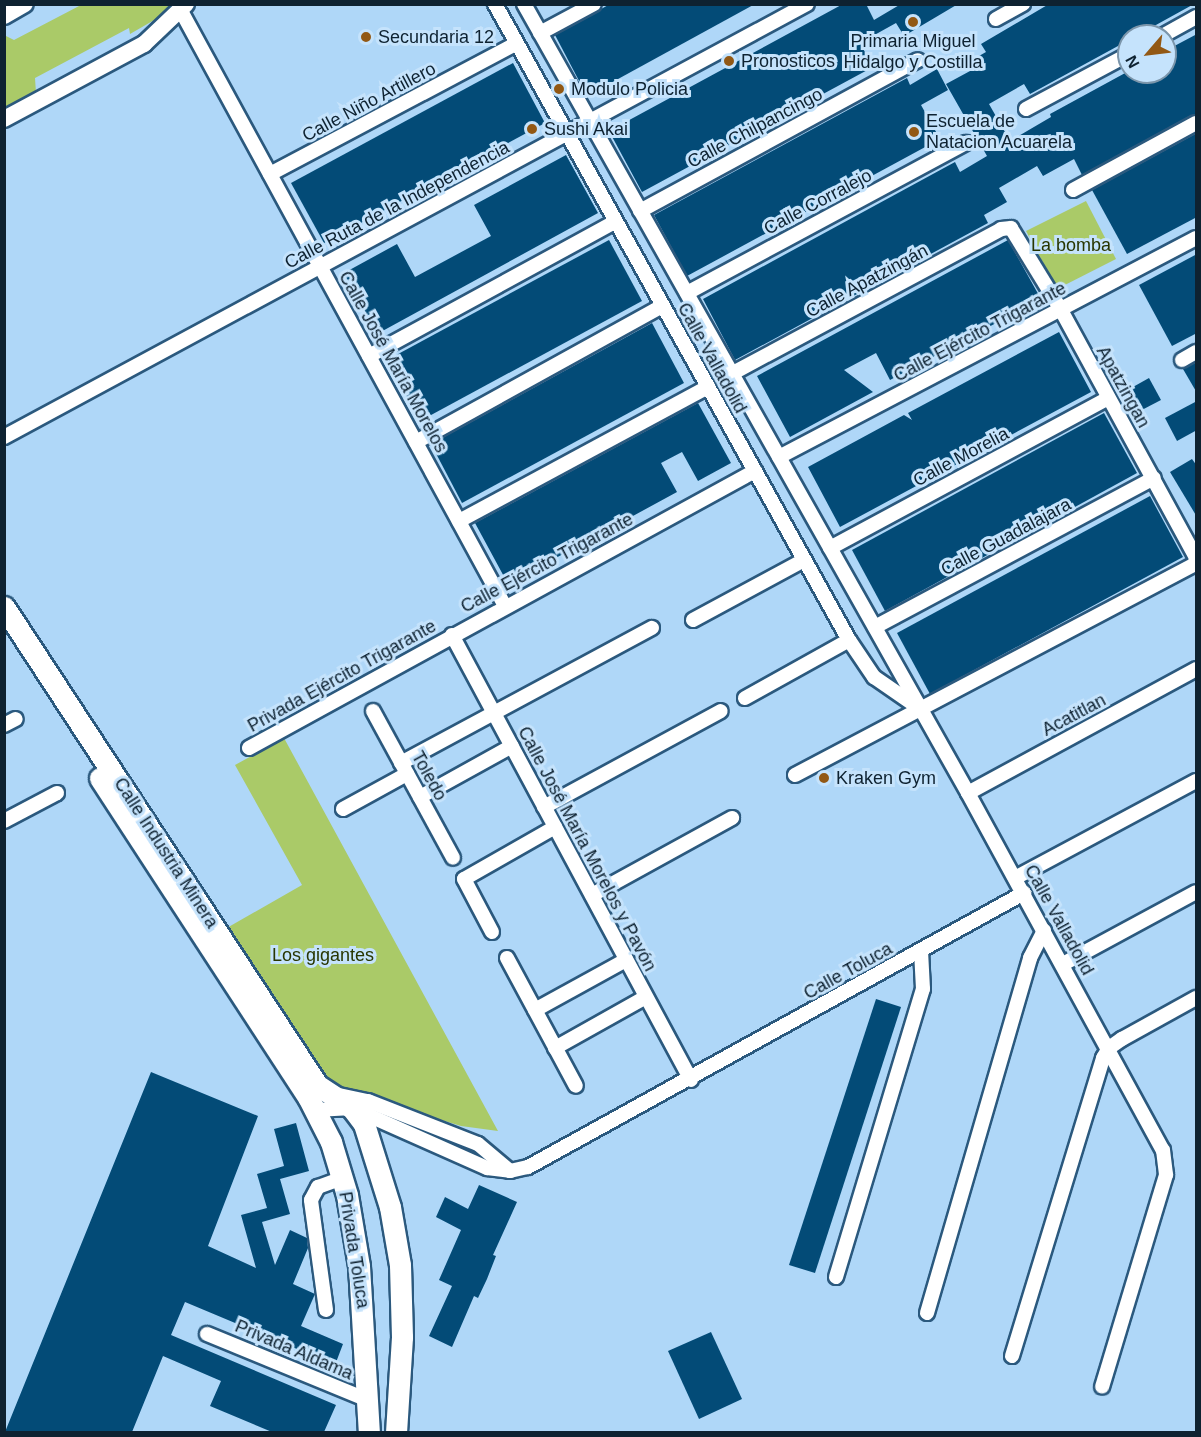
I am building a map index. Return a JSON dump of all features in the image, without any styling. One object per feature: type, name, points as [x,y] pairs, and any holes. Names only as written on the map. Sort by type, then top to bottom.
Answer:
[{"type":"main road","name":"Calle Industria Minera","points":[[4,607],[317,1085],[332,1093]]},
{"type":"main road","name":"Calle Industria Minera","points":[[4,632],[312,1104]]},
{"type":"main road","points":[[332,1093],[352,1108],[364,1124],[375,1151],[400,1265],[402,1326],[396,1432]]},
{"type":"main road","name":"Privada Toluca","points":[[312,1104],[343,1178],[362,1286],[369,1432]]},
{"type":"street","name":"Calle Valladolid","points":[[495,4],[849,640],[874,677],[920,709]]},
{"type":"street","name":"Calle Valladolid","points":[[524,4],[968,793],[1163,1150],[1166,1175],[1102,1387]]},
{"type":"street","points":[[540,33],[594,4]]},
{"type":"street","name":"Calle Ruta de la Independencia","points":[[4,437],[807,4]]},
{"type":"street","points":[[996,19],[1023,4]]},
{"type":"street","points":[[4,119],[144,44],[183,7]]},
{"type":"street","name":"Calle José María Morelos","points":[[183,7],[270,174],[505,606]]},
{"type":"street","points":[[1177,28],[1197,17]]},
{"type":"street","name":"Calle Niño Artillero","points":[[270,174],[516,44]]},
{"type":"street","name":"Calle Chilpancingo","points":[[640,210],[918,60]]},
{"type":"street","points":[[1026,109],[1117,60]]},
{"type":"street","points":[[1073,190],[1197,123]]},
{"type":"street","name":"Calle Corralejo","points":[[687,293],[966,143]]},
{"type":"street","points":[[369,356],[615,222]]},
{"type":"street","name":"Calle Apatzingán","points":[[733,373],[1001,229],[1011,228],[1018,234]]},
{"type":"street","name":"Apatzingan","points":[[795,775],[1195,564],[1197,558],[1018,234]]},
{"type":"street","name":"Calle Ejército Trigarante","points":[[779,457],[1197,238]]},
{"type":"street","points":[[416,442],[662,306]]},
{"type":"street","points":[[1182,360],[1197,352]]},
{"type":"street","points":[[459,521],[708,387]]},
{"type":"street","name":"Calle Morelia","points":[[830,548],[1108,398]]},
{"type":"street","name":"Calle Ejército Trigarante","points":[[452,635],[755,471]]},
{"type":"street","name":"Calle Guadalajara","points":[[874,627],[1154,478]]},
{"type":"street","points":[[693,620],[804,560]]},
{"type":"street","points":[[343,809],[494,712],[652,628]]},
{"type":"street","name":"Calle José María Morelos y Pavón","points":[[452,635],[691,1080]]},
{"type":"street","name":"Privada Ejército Trigarante","points":[[249,748],[452,635]]},
{"type":"street","points":[[745,698],[849,640]]},
{"type":"street","name":"Acatitlan","points":[[968,793],[1197,669]]},
{"type":"street","name":"Toledo","points":[[373,711],[453,858]]},
{"type":"street","points":[[544,807],[721,711]]},
{"type":"street","points":[[420,797],[512,746]]},
{"type":"street","points":[[1015,878],[1197,781]]},
{"type":"street","points":[[4,821],[57,793]]},
{"type":"street","points":[[592,895],[732,818]]},
{"type":"street","points":[[492,932],[464,879],[555,827]]},
{"type":"street","points":[[1063,964],[1197,892]]},
{"type":"street","name":"Calle Toluca","points":[[691,1080],[1024,894]]},
{"type":"street","points":[[927,1313],[1030,958],[1044,930]]},
{"type":"street","points":[[836,1277],[923,989],[921,951]]},
{"type":"street","points":[[507,958],[576,1086]]},
{"type":"street","points":[[535,1010],[626,960]]},
{"type":"street","points":[[555,1048],[646,996]]},
{"type":"street","points":[[1012,1356],[1109,1048],[1197,998]]},
{"type":"street","points":[[312,1104],[352,1108],[472,1162],[510,1171],[540,1161],[691,1080]]},
{"type":"street","points":[[312,1104],[332,1093],[368,1101],[478,1144],[510,1171]]},
{"type":"street","points":[[326,1310],[311,1200],[318,1187],[343,1178]]},
{"type":"street","name":"Privada Aldama","points":[[207,1334],[368,1400]]},
{"type":"green space","points":[[81,5],[170,5],[156,19],[130,34],[129,28],[35,78],[36,93],[5,110],[4,35],[14,40]]},
{"type":"green space","name":"La bomba","points":[[1086,201],[1116,259],[1057,289],[1026,231]]},
{"type":"green space","name":"Los gigantes","points":[[284,738],[498,1131],[461,1126],[320,1083],[225,929],[302,885],[235,765]]},
{"type":"building","points":[[610,4],[755,4],[587,96],[555,35]]},
{"type":"building","points":[[843,4],[866,4],[874,20],[901,4],[958,4],[904,36],[896,23],[860,43],[873,67],[642,192],[609,131]]},
{"type":"building","points":[[1049,4],[1194,4],[1158,24],[1117,24],[1117,47],[1030,94],[1024,84],[989,104],[1010,141],[1051,117],[1050,114],[1117,77],[1117,84],[1177,84],[1177,45],[1197,34],[1197,114],[1082,175],[1074,159],[1043,176],[1037,166],[999,188],[1007,202],[984,215],[988,223],[735,360],[703,299],[955,162],[960,172],[987,156],[946,84],[983,64],[979,56],[986,52],[981,44]]},
{"type":"building","points":[[513,63],[545,123],[324,243],[291,183]]},
{"type":"building","points":[[937,69],[948,90],[921,105],[940,139],[687,276],[654,215],[907,78],[910,85]]},
{"type":"building","points":[[1197,133],[1197,217],[1127,254],[1092,190]]},
{"type":"building","points":[[566,155],[598,213],[377,334],[344,273],[397,244],[415,277],[491,236],[474,205]]},
{"type":"building","points":[[609,240],[642,301],[420,421],[387,360]]},
{"type":"building","points":[[1008,240],[1041,299],[890,380],[876,353],[844,370],[873,392],[790,437],[757,376]]},
{"type":"building","points":[[1197,254],[1197,333],[1172,346],[1139,285]]},
{"type":"building","points":[[652,323],[684,383],[462,503],[431,444]]},
{"type":"building","points":[[1059,332],[1091,392],[840,527],[808,467],[904,415],[912,420],[908,413]]},
{"type":"building","points":[[1197,362],[1197,393],[1183,369]]},
{"type":"building","points":[[1149,378],[1161,400],[1136,413],[1124,392]]},
{"type":"building","points":[[1197,401],[1197,430],[1177,441],[1165,418]]},
{"type":"building","points":[[698,403],[731,463],[698,481],[682,452],[661,463],[677,492],[508,584],[475,523]]},
{"type":"building","points":[[1104,413],[1137,473],[885,611],[852,550]]},
{"type":"building","points":[[1192,459],[1197,466],[1197,517],[1170,472]]},
{"type":"building","points":[[1150,496],[1183,557],[930,694],[897,633]]},
{"type":"building","points":[[876,999],[901,1007],[815,1273],[789,1265]]},
{"type":"building","points":[[151,1072],[258,1116],[208,1246],[256,1268],[241,1215],[267,1208],[257,1174],[284,1166],[274,1129],[296,1123],[309,1171],[280,1179],[290,1214],[262,1222],[275,1265],[290,1230],[307,1238],[308,1248],[293,1284],[315,1294],[301,1326],[343,1344],[335,1365],[185,1302],[171,1335],[336,1405],[324,1432],[272,1432],[210,1406],[221,1381],[163,1356],[132,1432],[5,1432]]},
{"type":"building","points":[[479,1185],[517,1202],[493,1255],[496,1256],[487,1279],[478,1298],[474,1296],[452,1347],[429,1336],[452,1286],[439,1280],[461,1230],[436,1217],[445,1197],[468,1209]]},
{"type":"building","points":[[711,1332],[742,1399],[699,1419],[668,1351]]},
{"type":"place","name":"Primaria Miguel Hidalgo y Costilla","points":[[913,22]]},
{"type":"place","name":"Secundaria 12","points":[[366,37]]},
{"type":"place","name":"Pronosticos","points":[[729,61]]},
{"type":"place","name":"Modulo Policia","points":[[559,89]]},
{"type":"place","name":"Sushi Akai","points":[[532,129]]},
{"type":"place","name":"Escuela de Natacion Acuarela","points":[[914,132]]},
{"type":"place","name":"Kraken Gym","points":[[824,778]]}]
